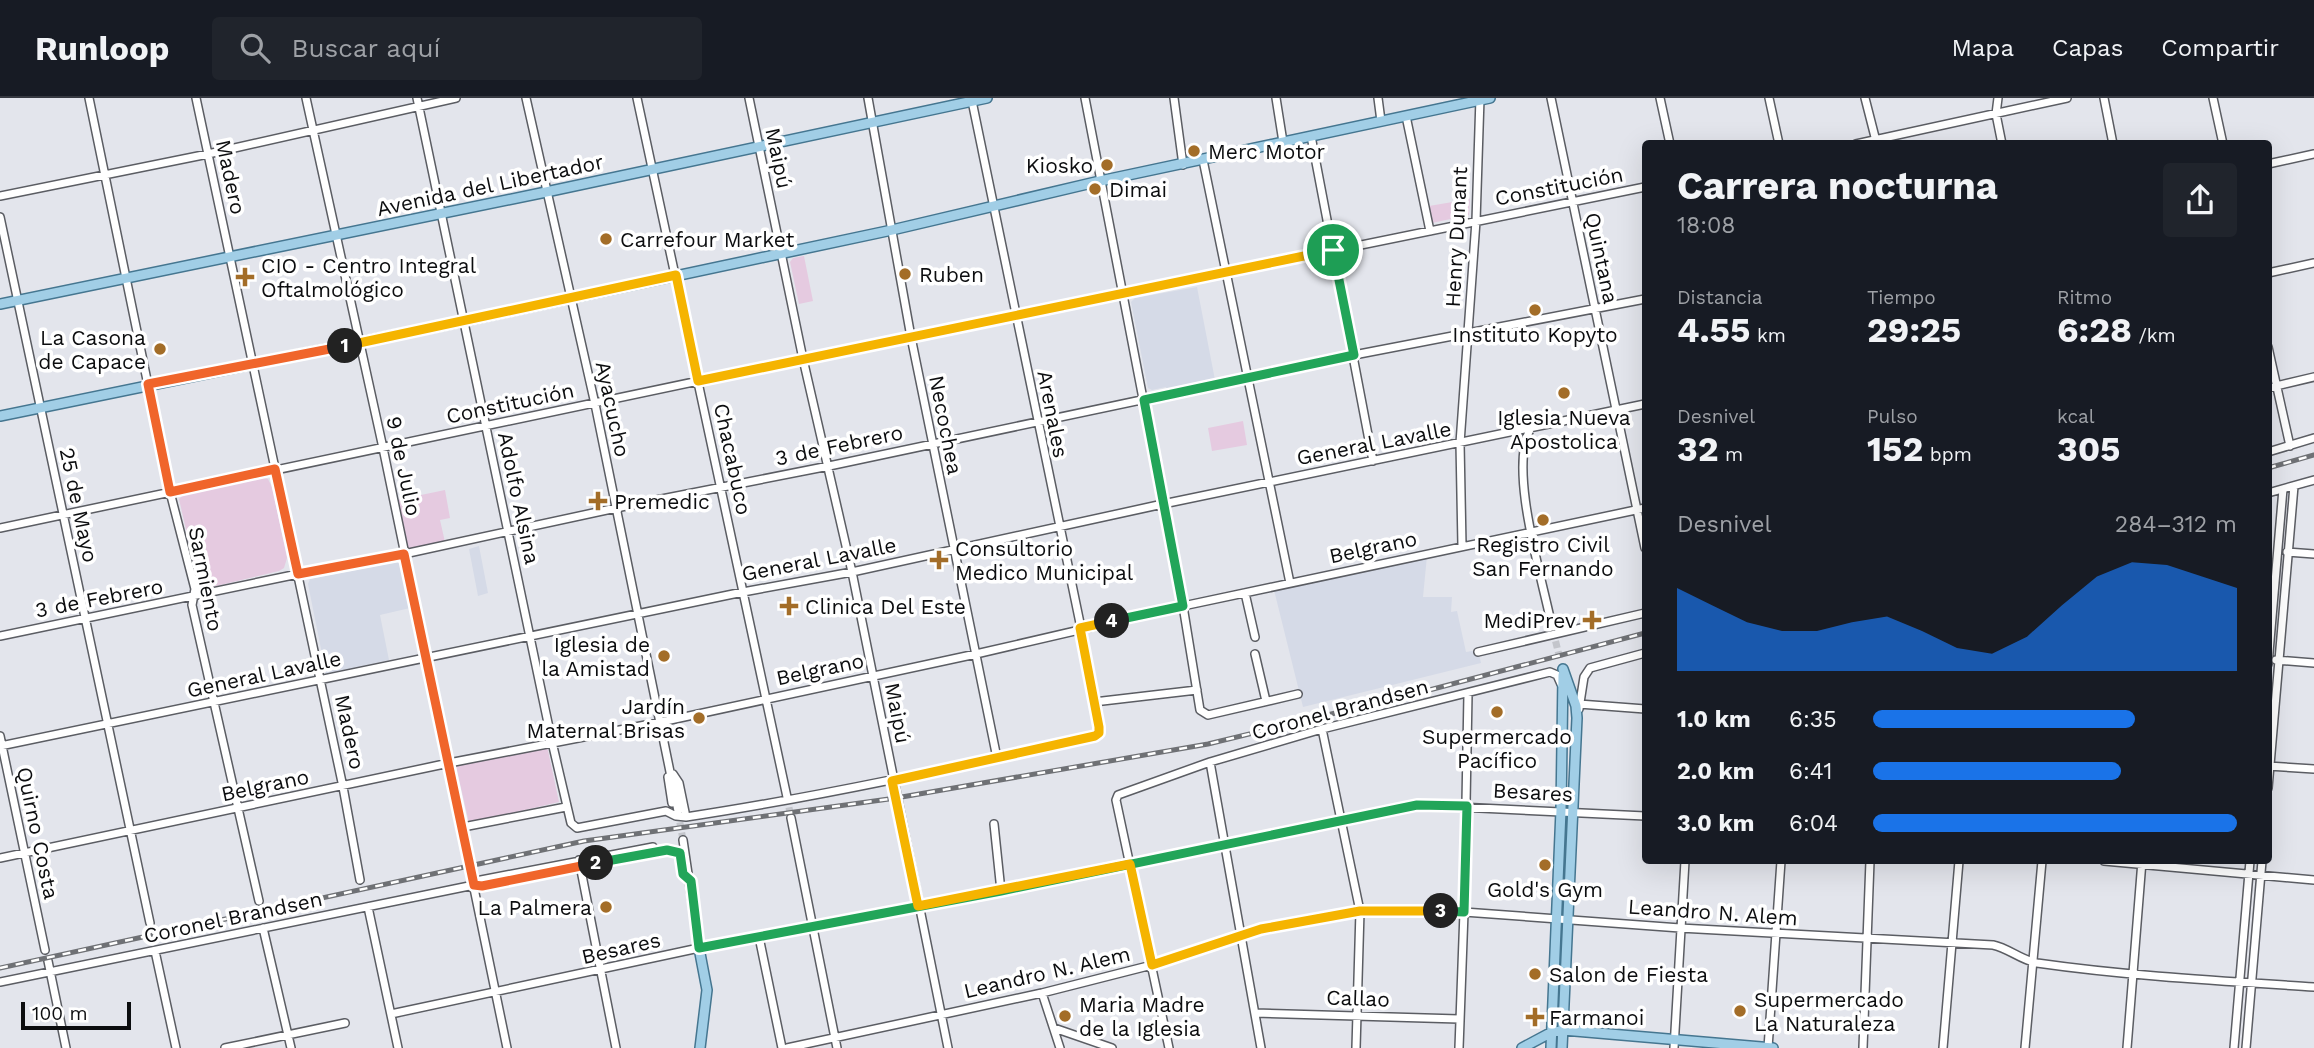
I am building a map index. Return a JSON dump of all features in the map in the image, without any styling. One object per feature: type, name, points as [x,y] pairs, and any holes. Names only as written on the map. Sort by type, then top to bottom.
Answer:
[{"type":"main road","name":"Avenida del Libertador","points":[[0,304],[987,98]]},
{"type":"main road","points":[[0,416],[892,230],[1100,181],[1490,98]]},
{"type":"main road","points":[[1552,1048],[1561,810],[1561,664],[1576,706],[1577,718],[1562,1048]]},
{"type":"main road","points":[[699,948],[706,990],[700,1048]]},
{"type":"main road","points":[[1522,1048],[1552,1032],[1563,1030],[1674,1044],[1770,1048]]},
{"type":"street","name":"Sarmiento","points":[[89,98],[170,492],[195,589],[192,605],[259,901]]},
{"type":"street","name":"Madero","points":[[196,98],[344,787],[360,880]]},
{"type":"street","name":"9 de Julio","points":[[306,98],[383,448],[508,1048]]},
{"type":"street","points":[[0,196],[208,154],[418,102],[456,98]]},
{"type":"street","name":"Ayacucho","points":[[526,98],[595,404],[661,722],[670,769],[668,784],[676,813]]},
{"type":"street","name":"Chacabuco","points":[[637,98],[768,699],[777,744],[776,763],[785,799]]},
{"type":"street","name":"Maipú","points":[[749,98],[803,359],[852,572],[892,781],[948,1048]]},
{"type":"street","name":"Necochea","points":[[868,98],[911,337],[997,758]]},
{"type":"street","points":[[1085,98],[1183,606],[1200,710],[1208,715],[1298,694]]},
{"type":"street","points":[[1174,98],[1183,164]]},
{"type":"street","points":[[1276,98],[1283,142]]},
{"type":"street","points":[[1378,98],[1381,121]]},
{"type":"street","name":"Quintana","points":[[1551,98],[1616,410],[1641,509]]},
{"type":"street","points":[[1660,98],[1669,140]]},
{"type":"street","points":[[1769,98],[1778,140]]},
{"type":"street","points":[[1865,98],[1876,140]]},
{"type":"street","points":[[1998,98],[1996,114],[2000,140]]},
{"type":"street","points":[[1880,140],[2067,98]]},
{"type":"street","points":[[2104,98],[2112,140]]},
{"type":"street","points":[[2213,98],[2222,140]]},
{"type":"street","name":"Henry Dunant","points":[[1462,547],[1460,443],[1476,221],[1480,99]]},
{"type":"street","name":"Arenales","points":[[972,101],[1099,733],[997,758]]},
{"type":"street","name":"Adolfo Alsina","points":[[418,102],[570,823],[582,828],[666,811],[676,813]]},
{"type":"street","points":[[1406,116],[1430,231]]},
{"type":"street","points":[[1311,136],[1373,461]]},
{"type":"street","points":[[2272,163],[2314,154]]},
{"type":"street","points":[[1203,160],[1290,583]]},
{"type":"street","name":"Constitución","points":[[0,528],[803,359],[1642,188]]},
{"type":"street","name":"25 de Mayo","points":[[0,217],[149,923]]},
{"type":"street","points":[[2272,272],[2314,263]]},
{"type":"street","name":"3 de Febrero","points":[[0,636],[1354,355],[1642,300]]},
{"type":"street","points":[[2290,446],[2272,387],[2314,377]]},
{"type":"street","name":"General Lavalle","points":[[1,746],[743,592],[852,572],[1642,405]]},
{"type":"street","points":[[1531,428],[1524,442],[1523,479],[1531,531],[1552,627]]},
{"type":"street","points":[[1512,432],[1524,442]]},
{"type":"street","points":[[2272,451],[2314,438]]},
{"type":"street","points":[[2272,492],[2314,480]]},
{"type":"street","points":[[2272,737],[2294,486]]},
{"type":"street","points":[[2272,617],[2283,489]]},
{"type":"street","name":"Belgrano","points":[[0,858],[449,763],[661,722],[976,654],[1080,628],[1641,509]]},
{"type":"street","points":[[2278,551],[2314,554]]},
{"type":"street","points":[[1245,593],[1255,637]]},
{"type":"street","points":[[1478,652],[1642,614]]},
{"type":"street","points":[[1255,654],[1266,701]]},
{"type":"street","points":[[1577,718],[1586,671],[1595,666],[1642,654]]},
{"type":"street","points":[[2272,661],[2314,663]]},
{"type":"street","name":"Coronel Brandsen","points":[[1130,864],[1116,800],[1118,795],[1210,762],[1322,729],[1552,671],[1557,675],[1563,690]]},
{"type":"street","points":[[1094,702],[1197,690]]},
{"type":"street","points":[[1458,1048],[1467,806],[1468,694]]},
{"type":"street","points":[[1579,704],[1642,709]]},
{"type":"street","points":[[1322,729],[1360,911],[1356,1048]]},
{"type":"street","name":"Quirno Costa","points":[[0,736],[45,950]]},
{"type":"street","points":[[676,813],[686,817],[892,781],[997,758]]},
{"type":"street","points":[[1210,762],[1261,1048]]},
{"type":"street","points":[[2272,766],[2314,769]]},
{"type":"street","name":"Ayacucho","points":[[670,769],[678,783],[686,817]]},
{"type":"street","name":"Besares","points":[[391,1014],[699,948],[1001,891],[1417,805],[1642,816]]},
{"type":"street","points":[[463,827],[566,807]]},
{"type":"street","points":[[791,818],[837,1048]]},
{"type":"street","points":[[994,824],[1001,891]]},
{"type":"street","points":[[683,840],[699,948]]},
{"type":"street","name":"Coronel Brandsen","points":[[0,982],[474,885],[482,886],[580,863],[667,850],[680,853],[683,874],[691,881]]},
{"type":"street","points":[[580,863],[616,1048]]},
{"type":"street","points":[[1130,864],[1168,1048]]},
{"type":"street","points":[[1674,1044],[1685,864]]},
{"type":"street","points":[[1770,1048],[1782,864]]},
{"type":"street","points":[[1863,1048],[1870,864]]},
{"type":"street","points":[[1943,1048],[1959,864]]},
{"type":"street","points":[[2025,1048],[2042,864]]},
{"type":"street","points":[[2127,1048],[2142,864]]},
{"type":"street","points":[[2151,864],[2314,880]]},
{"type":"street","points":[[2234,1048],[2250,864]]},
{"type":"street","points":[[2246,1048],[2262,864]]},
{"type":"street","points":[[368,907],[398,1048]]},
{"type":"street","name":"Leandro N. Alem","points":[[785,1048],[1042,993],[1152,965],[1242,934],[1360,911],[1464,912],[1680,928],[2001,946],[2033,962],[2132,973],[2314,987]]},
{"type":"street","points":[[263,928],[291,1048]]},
{"type":"street","points":[[759,937],[785,1048]]},
{"type":"street","points":[[155,951],[176,1048]]},
{"type":"street","points":[[48,961],[66,1048]]},
{"type":"street","points":[[1042,993],[1059,1047]]},
{"type":"street","name":"Callao","points":[[1255,1013],[1459,1019]]},
{"type":"street","points":[[225,1048],[345,1023]]},
{"type":"street","points":[[1054,1028],[1112,1048]]},
{"type":"street","points":[[1059,1047],[1063,1039],[1071,1035]]},
{"type":"shaded area","points":[[1470,199],[1469,215],[1432,223],[1429,206]]},
{"type":"shaded area","points":[[804,256],[813,301],[799,304],[790,262],[793,258]]},
{"type":"shaded area","points":[[1197,287],[1215,380],[1167,390],[1166,387],[1152,390],[1148,388],[1131,302],[1135,298]]},
{"type":"shaded area","points":[[1243,421],[1247,445],[1212,451],[1208,428]]},
{"type":"shaded area","points":[[259,477],[268,479],[272,487],[287,558],[284,568],[208,588],[199,586],[179,499],[186,492]]},
{"type":"shaded area","points":[[445,490],[450,518],[440,520],[445,542],[407,549],[397,500]]},
{"type":"shaded area","points":[[479,546],[488,593],[478,596],[469,549]]},
{"type":"shaded area","points":[[1427,556],[1423,597],[1452,597],[1451,612],[1457,611],[1466,652],[1478,650],[1481,663],[1303,707],[1274,590]]},
{"type":"shaded area","points":[[397,562],[402,565],[410,608],[380,615],[389,660],[326,674],[308,584],[310,579]]},
{"type":"shaded area","points":[[547,746],[559,802],[469,823],[456,766]]},
{"type":"tunnel","points":[[1553,631],[1560,659]]},
{"type":"tunnel","points":[[787,797],[791,818]]},
{"type":"tunnel","points":[[678,812],[683,840]]},
{"type":"railway","points":[[2272,467],[2314,455]]},
{"type":"railway","points":[[0,968],[584,841],[896,798],[1208,744],[1418,693],[1642,634]]},
{"type":"place","name":"Merc Motor","points":[[1194,151]]},
{"type":"place","name":"Kiosko","points":[[1107,165]]},
{"type":"place","name":"Dimai","points":[[1095,189]]},
{"type":"place","name":"Carrefour Market","points":[[606,239]]},
{"type":"place","name":"Ruben","points":[[905,274]]},
{"type":"place","name":"CIO - Centro Integral Oftalmológico","points":[[245,277]]},
{"type":"place","name":"Instituto Kopyto","points":[[1535,310]]},
{"type":"place","name":"La Casona de Capace","points":[[160,349]]},
{"type":"place","name":"Iglesia Nueva Apostolica","points":[[1564,393]]},
{"type":"place","name":"Premedic","points":[[598,501]]},
{"type":"place","name":"Registro Civil San Fernando","points":[[1543,520]]},
{"type":"place","name":"Consultorio Medico Municipal","points":[[939,560]]},
{"type":"place","name":"Clinica Del Este","points":[[789,606]]},
{"type":"place","name":"MediPrev","points":[[1592,620]]},
{"type":"place","name":"Iglesia de la Amistad","points":[[664,656]]},
{"type":"place","name":"Supermercado Pacífico","points":[[1497,712]]},
{"type":"place","name":"Jardín Maternal Brisas","points":[[699,718]]},
{"type":"place","name":"Gold's Gym","points":[[1545,865]]},
{"type":"place","name":"La Palmera","points":[[606,907]]},
{"type":"place","name":"Salon de Fiesta","points":[[1535,974]]},
{"type":"place","name":"Supermercado La Naturaleza","points":[[1740,1011]]},
{"type":"place","name":"Maria Madre de la Iglesia","points":[[1065,1016]]},
{"type":"place","name":"Farmanoi","points":[[1535,1017]]},
{"type":"route","points":[[1333,250],[698,381],[676,275],[438,327],[148,384],[170,492],[275,469],[298,574],[404,554],[474,885],[482,886],[667,850],[675,851],[680,853],[683,874],[691,881],[699,948],[1001,891],[1130,864],[1341,821],[1395,809],[1417,805],[1467,806],[1464,912],[1360,911],[1261,929],[1152,965],[1130,864],[918,906],[892,781],[1099,733],[1080,628],[1183,606],[1144,400],[1354,355],[1333,250]]}]
